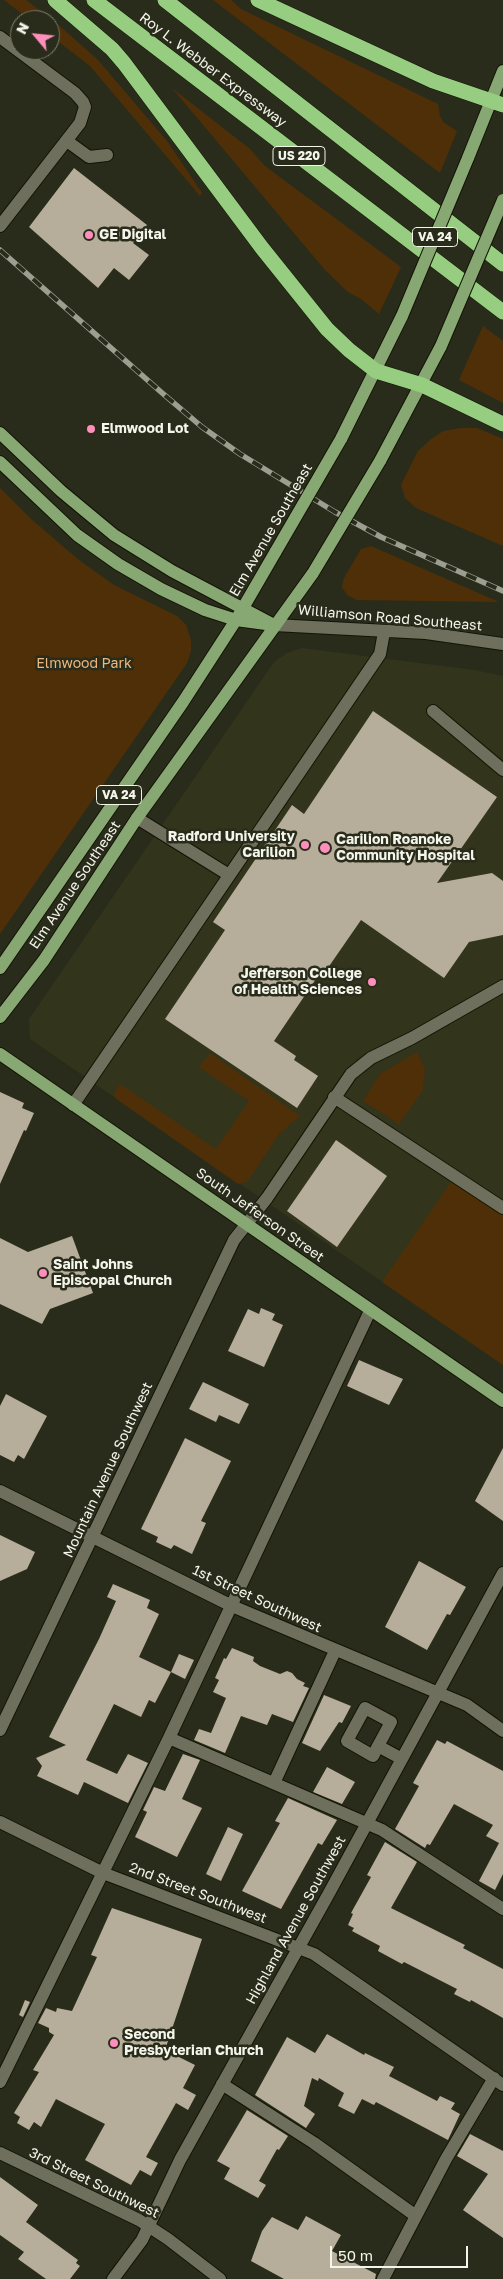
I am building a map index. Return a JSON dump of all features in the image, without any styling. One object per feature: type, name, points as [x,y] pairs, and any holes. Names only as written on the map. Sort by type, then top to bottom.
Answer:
[{"type":"highway","points":[[55,0],[112,49],[169,122],[233,212],[321,322],[349,350],[376,371],[422,386],[503,424]]},
{"type":"highway","name":"Roy L. Webber Expressway","points":[[94,0],[503,312]]},
{"type":"highway","name":"US 220","points":[[165,0],[503,264]]},
{"type":"highway","points":[[258,0],[433,81],[497,103]]},
{"type":"main road","name":"Elm Avenue Southeast","points":[[0,968],[236,620],[341,439],[402,316],[468,158],[497,103],[503,71]]},
{"type":"main road","name":"Elm Avenue Southeast","points":[[0,1017],[44,960],[137,818],[312,573],[380,461],[422,386],[503,200]]},
{"type":"main road","name":"Williamson Road Southeast","points":[[0,433],[60,491],[114,535],[172,571],[274,625]]},
{"type":"main road","name":"Williamson Road Southeast","points":[[0,462],[60,520],[101,553],[176,596],[210,612],[236,620],[274,625]]},
{"type":"main road","name":"South Jefferson Street","points":[[0,1054],[503,1401]]},
{"type":"street","points":[[0,37],[75,93],[84,102],[85,107],[80,123],[0,226]]},
{"type":"street","points":[[66,141],[89,157],[107,155]]},
{"type":"street","name":"Williamson Road Southeast","points":[[274,625],[457,636],[503,644]]},
{"type":"street","points":[[73,1105],[380,654],[384,632]]},
{"type":"street","points":[[433,711],[503,770]]},
{"type":"street","points":[[137,818],[229,875]]},
{"type":"street","name":"Mountain Avenue Southwest","points":[[0,1730],[234,1240],[245,1223],[267,1198],[351,1074],[371,1058],[412,1038],[503,986]]},
{"type":"street","points":[[334,1097],[503,1208]]},
{"type":"street","points":[[0,2082],[169,1738],[370,1311]]},
{"type":"street","name":"1st Street Southwest","points":[[0,1491],[232,1606],[467,1706],[503,1731]]},
{"type":"street","name":"Highland Avenue Southwest","points":[[113,2279],[142,2240],[180,2160],[368,1822],[503,1573]]},
{"type":"street","points":[[274,1783],[335,1651]]},
{"type":"street","points":[[169,1738],[368,1822],[414,1849],[503,1908]]},
{"type":"street","points":[[378,1746],[402,1759]]},
{"type":"street","name":"2nd Street Southwest","points":[[0,1822],[103,1873],[314,1954],[498,2081]]},
{"type":"street","points":[[383,2279],[446,2159],[498,2081]]},
{"type":"street","points":[[222,2084],[314,2143],[416,2216]]},
{"type":"street","name":"3rd Street Southwest","points":[[0,2154],[149,2226],[220,2279]]},
{"type":"shaded area","name":"Carilion Roanoke Community Hospital","points":[[302,648],[475,670],[503,676],[503,1365],[30,1039],[29,1019],[274,662],[287,653]]},
{"type":"green space","points":[[4,0],[26,0],[40,10],[17,10]]},
{"type":"green space","points":[[213,0],[231,0],[241,9],[438,104],[443,122],[457,131],[440,173]]},
{"type":"green space","points":[[60,26],[98,60],[167,141],[202,193],[200,196],[90,66],[60,43]]},
{"type":"green space","points":[[172,88],[250,149],[265,166],[401,267],[379,314],[361,299],[348,292],[325,270]]},
{"type":"green space","points":[[483,326],[503,341],[503,403],[459,380]]},
{"type":"green space","points":[[477,428],[503,439],[503,546],[416,508],[405,498],[401,485],[418,451],[443,431]]},
{"type":"green space","name":"Elmwood Park","points":[[0,488],[30,518],[79,560],[114,585],[177,616],[186,625],[191,640],[191,651],[187,663],[0,934]]},
{"type":"green space","points":[[371,546],[499,602],[357,600],[347,595],[342,587],[344,578],[361,549]]},
{"type":"green space","points":[[417,1052],[425,1069],[423,1090],[399,1124],[363,1101],[380,1074]]},
{"type":"green space","points":[[210,1053],[300,1116],[280,1133],[247,1182],[238,1184],[115,1098],[114,1093],[120,1084],[216,1149],[249,1101],[199,1067]]},
{"type":"green space","points":[[453,1179],[503,1213],[503,1365],[382,1282]]},
{"type":"building","name":"GE Digital","points":[[74,168],[147,225],[133,243],[149,255],[129,280],[114,268],[98,288],[29,227]]},
{"type":"building","points":[[373,711],[497,797],[437,883],[492,873],[503,881],[503,935],[469,942],[444,978],[361,920],[323,975],[320,973],[274,1041],[296,1056],[294,1060],[318,1076],[297,1108],[165,1019],[225,930],[213,922],[292,805],[304,814]]},
{"type":"building","points":[[0,1092],[24,1103],[22,1108],[34,1113],[26,1131],[24,1130],[0,1184]]},
{"type":"building","points":[[336,1140],[387,1176],[337,1247],[287,1211]]},
{"type":"building","name":"Saint Johns Episcopal Church","points":[[72,1236],[93,1293],[50,1309],[42,1324],[0,1304],[0,1238],[28,1252]]},
{"type":"building","points":[[261,1308],[275,1314],[272,1320],[283,1325],[264,1367],[228,1351],[248,1309],[259,1314]]},
{"type":"building","points":[[359,1360],[403,1379],[389,1405],[347,1386]]},
{"type":"building","points":[[203,1382],[249,1404],[239,1424],[219,1415],[216,1422],[189,1409]]},
{"type":"building","points":[[6,1394],[47,1416],[24,1459],[18,1455],[14,1462],[0,1455],[0,1406]]},
{"type":"building","points":[[185,1438],[231,1461],[201,1521],[206,1523],[192,1554],[174,1545],[171,1549],[156,1542],[158,1537],[141,1529]]},
{"type":"building","points":[[503,1448],[503,1521],[475,1501]]},
{"type":"building","points":[[0,1535],[35,1552],[27,1569],[0,1581]]},
{"type":"building","points":[[419,1561],[466,1587],[450,1615],[447,1614],[427,1650],[385,1627]]},
{"type":"building","points":[[113,1584],[150,1600],[147,1608],[159,1614],[139,1657],[171,1672],[155,1703],[149,1700],[141,1717],[114,1704],[86,1760],[117,1774],[128,1754],[148,1763],[128,1803],[84,1782],[78,1795],[37,1776],[42,1766],[36,1758],[66,1745],[49,1737],[99,1639],[116,1601],[107,1597]]},
{"type":"building","points":[[232,1648],[254,1657],[253,1661],[260,1666],[280,1674],[287,1671],[292,1673],[297,1679],[305,1683],[303,1686],[309,1688],[293,1722],[272,1714],[267,1725],[241,1716],[225,1753],[194,1740],[199,1729],[211,1733],[226,1698],[213,1692],[219,1680],[215,1678],[224,1658],[226,1659]]},
{"type":"building","points":[[179,1654],[194,1660],[185,1679],[171,1672]]},
{"type":"building","points":[[324,1695],[351,1706],[342,1723],[339,1722],[320,1751],[302,1743]]},
{"type":"building","points":[[437,1740],[445,1744],[447,1741],[503,1771],[503,1874],[495,1890],[479,1881],[499,1843],[486,1836],[493,1825],[454,1804],[430,1845],[427,1844],[425,1848],[395,1829],[419,1786],[413,1783]]},
{"type":"building","points":[[183,1754],[200,1760],[182,1799],[202,1808],[177,1857],[135,1837],[147,1812],[143,1810],[154,1787],[165,1791]]},
{"type":"building","points":[[327,1767],[355,1782],[342,1804],[313,1792]]},
{"type":"building","points":[[288,1798],[337,1820],[322,1845],[318,1843],[281,1909],[242,1891],[280,1823],[275,1821]]},
{"type":"building","points":[[228,1827],[243,1834],[221,1881],[206,1874]]},
{"type":"building","points":[[385,1842],[417,1862],[391,1908],[465,1945],[463,1948],[503,1969],[503,2018],[471,2000],[470,2002],[454,1994],[457,1989],[378,1951],[380,1946],[352,1931],[354,1928],[348,1925],[353,1914],[351,1913],[371,1877],[367,1875]]},
{"type":"building","points":[[112,1908],[202,1939],[165,2050],[195,2065],[183,2088],[196,2095],[188,2110],[176,2103],[146,2157],[158,2163],[151,2176],[140,2170],[131,2185],[85,2160],[105,2124],[56,2099],[41,2127],[34,2122],[29,2130],[17,2123],[20,2117],[14,2113],[39,2072],[33,2070],[54,2035],[49,2032],[49,2028],[38,2023],[46,2008],[56,2012],[57,2008],[72,2011],[97,1957],[91,1955]]},
{"type":"building","points":[[25,2000],[30,2002],[23,2017],[19,2015]]},
{"type":"building","points":[[327,2034],[364,2055],[365,2053],[394,2067],[389,2076],[437,2101],[440,2096],[455,2103],[451,2109],[460,2114],[448,2140],[376,2102],[374,2105],[362,2099],[354,2114],[338,2106],[344,2093],[319,2078],[318,2081],[312,2078],[304,2106],[315,2114],[306,2128],[255,2095],[287,2037],[315,2053]]},
{"type":"building","points":[[247,2110],[288,2136],[279,2150],[277,2149],[259,2181],[266,2185],[258,2198],[224,2179],[230,2168],[217,2161]]},
{"type":"building","points":[[470,2134],[503,2151],[503,2238],[463,2210],[488,2174],[457,2156]]},
{"type":"building","points":[[0,2177],[38,2205],[26,2222],[78,2260],[76,2263],[80,2266],[70,2279],[46,2279],[18,2259],[24,2252],[0,2235]]},
{"type":"building","points":[[306,2216],[341,2235],[332,2251],[376,2274],[375,2279],[284,2279],[251,2261],[262,2231],[272,2217],[298,2230]]},
{"type":"railway","points":[[0,250],[202,427],[240,454],[335,512],[381,537],[503,591]]},
{"type":"place","name":"GE Digital","points":[[89,235]]},
{"type":"place","name":"Elmwood Lot","points":[[91,429]]},
{"type":"place","name":"Radford University Carilion","points":[[305,845]]},
{"type":"place","name":"Carilion Roanoke Community Hospital","points":[[325,848]]},
{"type":"place","name":"Jefferson College of Health Sciences","points":[[372,982]]},
{"type":"place","name":"Saint Johns Episcopal Church","points":[[43,1273]]},
{"type":"place","name":"Second Presbyterian Church","points":[[114,2043]]}]
